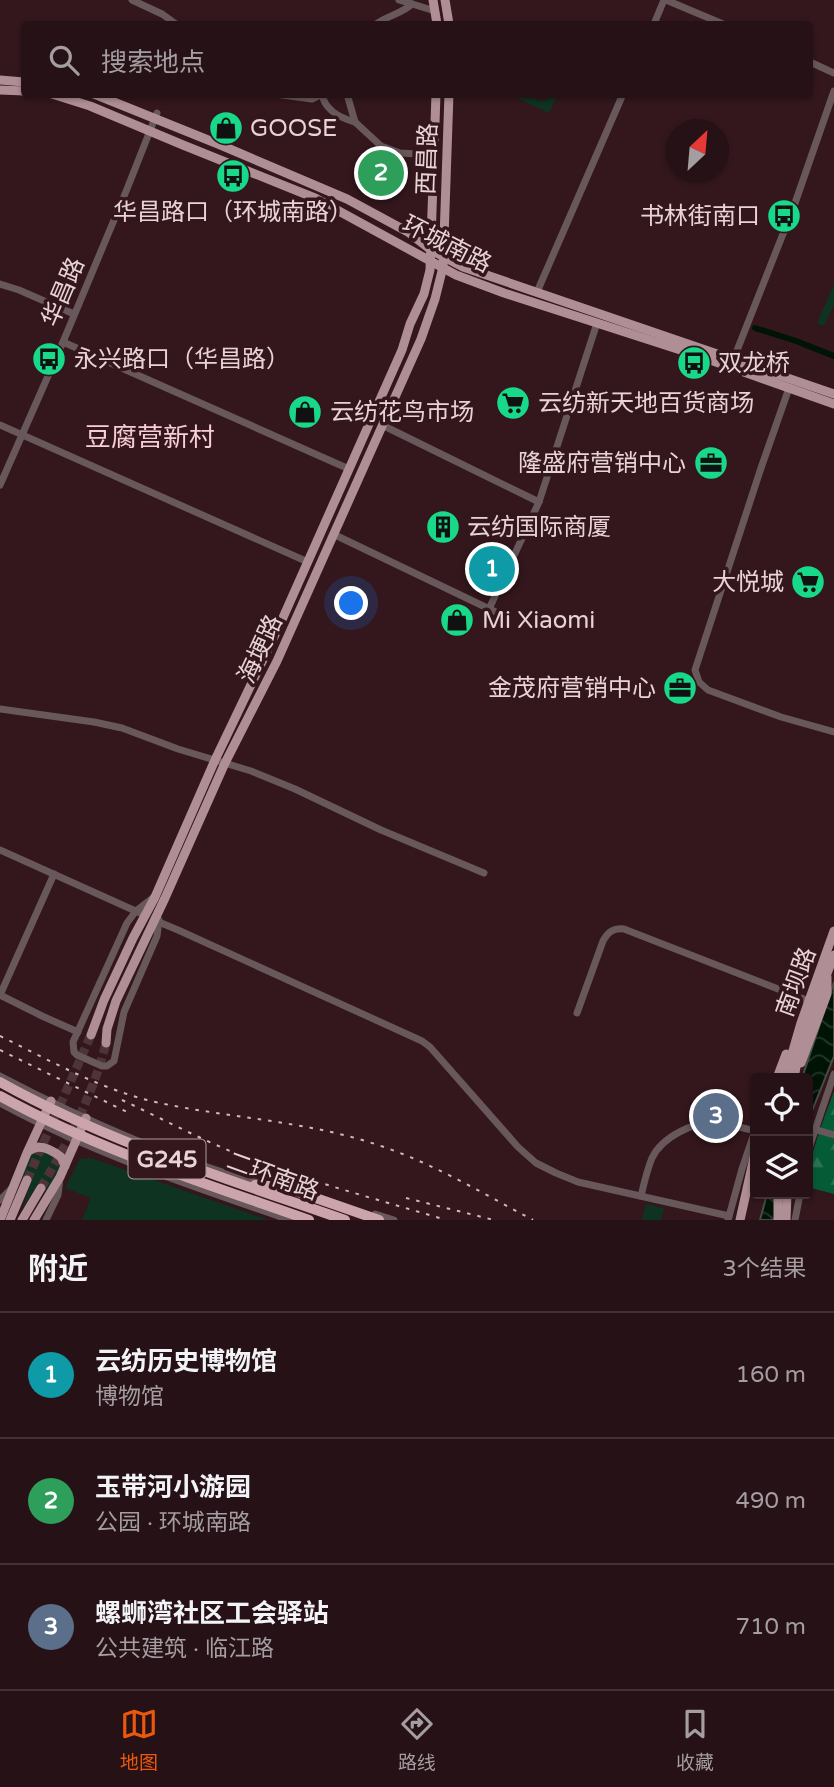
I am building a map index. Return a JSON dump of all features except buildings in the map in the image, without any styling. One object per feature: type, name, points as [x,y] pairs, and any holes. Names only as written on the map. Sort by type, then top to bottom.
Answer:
[{"type":"highway","points":[[0,1083],[57,1112],[146,1150],[343,1220]]},
{"type":"highway","points":[[0,1095],[51,1123],[122,1154],[309,1220]]},
{"type":"highway","points":[[228,1178],[245,1183],[284,1187],[379,1220]]},
{"type":"main road","points":[[433,0],[437,21]]},
{"type":"main road","points":[[445,0],[448,21]]},
{"type":"main road","points":[[0,79],[21,82]]},
{"type":"main road","points":[[0,90],[21,91]]},
{"type":"main road","name":"环城南路","points":[[65,98],[315,198],[456,275],[834,404]]},
{"type":"main road","name":"环城南路","points":[[105,98],[156,116],[347,199],[408,232],[431,250],[463,267],[834,394]]},
{"type":"main road","name":"西昌路","points":[[430,260],[436,98]]},
{"type":"main road","name":"西昌路","points":[[443,267],[449,98]]},
{"type":"main road","name":"海埂路","points":[[159,899],[215,760],[262,666],[402,351],[424,293],[430,260]]},
{"type":"main road","name":"海埂路","points":[[91,1035],[122,962],[159,899],[276,661],[421,339],[443,267]]},
{"type":"main road","name":"海埂路","points":[[106,1044],[110,1016],[148,917]]},
{"type":"main road","name":"南坝路","points":[[789,1073],[794,1045],[813,999],[834,932]]},
{"type":"main road","name":"南坝路","points":[[813,999],[827,975],[834,955]]},
{"type":"main road","points":[[791,1073],[805,1055],[830,996],[827,975]]},
{"type":"main road","points":[[790,1073],[801,1046],[813,999]]},
{"type":"main road","points":[[789,1073],[813,999]]},
{"type":"main road","name":"二环南路","points":[[0,1083],[46,1113]]},
{"type":"main road","name":"二环南路","points":[[0,1095],[46,1113],[142,1159],[314,1220]]},
{"type":"main road","points":[[0,1220],[46,1113]]},
{"type":"main road","points":[[34,1220],[60,1177],[81,1130]]},
{"type":"main road","name":"二环南路","points":[[81,1130],[343,1220]]},
{"type":"main road","points":[[27,1153],[35,1146],[40,1146],[61,1157],[65,1166]]},
{"type":"main road","points":[[740,1220],[750,1175]]},
{"type":"main road","points":[[10,1220],[27,1180]]},
{"type":"main road","points":[[22,1220],[41,1188]]},
{"type":"main road","points":[[778,1199],[778,1220]]},
{"type":"main road","points":[[786,1199],[786,1220]]},
{"type":"street","points":[[132,0],[171,21]]},
{"type":"street","points":[[399,0],[435,10]]},
{"type":"street","points":[[655,21],[665,0],[716,21]]},
{"type":"street","points":[[380,21],[412,4]]},
{"type":"street","points":[[813,63],[834,73]]},
{"type":"street","points":[[734,359],[794,206],[834,91]]},
{"type":"street","points":[[323,98],[331,111],[355,122],[382,146],[400,153],[435,155]]},
{"type":"street","points":[[347,98],[355,122]]},
{"type":"street","points":[[537,292],[621,98]]},
{"type":"street","name":"华昌路","points":[[0,485],[63,342],[156,116]]},
{"type":"street","points":[[0,284],[74,314]]},
{"type":"street","points":[[489,609],[539,502],[597,323]]},
{"type":"street","points":[[63,342],[349,469]]},
{"type":"street","points":[[789,387],[695,670],[699,682],[708,690],[781,717],[834,732]]},
{"type":"street","points":[[0,425],[307,562]]},
{"type":"street","points":[[382,425],[539,502]]},
{"type":"street","points":[[333,534],[503,616]]},
{"type":"street","points":[[0,709],[122,728],[251,771],[484,873]]},
{"type":"street","points":[[0,850],[422,1041],[497,1125],[536,1163],[578,1182],[728,1218],[753,1136]]},
{"type":"street","points":[[54,874],[0,995],[78,1032]]},
{"type":"street","points":[[148,917],[157,936],[124,1012],[114,1061],[102,1066],[74,1052],[78,1032],[127,923],[148,917],[159,899]]},
{"type":"street","points":[[577,1013],[603,941],[610,932],[618,928],[813,999]]},
{"type":"street","points":[[812,1136],[834,1074]]},
{"type":"street","points":[[0,1076],[46,1113],[81,1130],[150,1171],[290,1220]]},
{"type":"street","points":[[0,1103],[46,1113]]},
{"type":"street","points":[[641,1196],[653,1156],[660,1147],[685,1128],[715,1122],[750,1130]]},
{"type":"street","points":[[814,1129],[834,1135]]},
{"type":"street","points":[[81,1130],[165,1151],[247,1180],[394,1220]]},
{"type":"street","points":[[46,1220],[58,1195],[60,1177]]},
{"type":"street","points":[[0,1200],[14,1186]]},
{"type":"street","points":[[795,1220],[799,1199]]},
{"type":"green space","points":[[516,98],[545,101],[556,98],[549,113]]},
{"type":"green space","points":[[834,284],[834,305],[824,326],[817,323]]},
{"type":"green space","points":[[834,1091],[834,1194],[813,1188],[813,1156]]},
{"type":"green space","points":[[35,1148],[58,1158],[60,1167],[48,1189],[37,1184],[22,1210],[31,1181],[20,1176]]},
{"type":"green space","points":[[91,1158],[268,1220],[82,1220],[91,1198],[65,1188],[80,1159]]},
{"type":"green space","points":[[646,1204],[664,1208],[661,1220],[642,1220]]},
{"type":"water","points":[[834,982],[834,1056],[813,1108],[813,1073],[804,1073]]},
{"type":"water","points":[[766,1199],[787,1199],[782,1220],[760,1220]]},
{"type":"waterway","points":[[755,328],[834,356]]},
{"type":"tunnel","points":[[27,1180],[91,1035]]},
{"type":"tunnel","points":[[41,1188],[79,1118],[106,1043]]},
{"type":"railway","points":[[0,1036],[74,1073],[151,1101],[292,1124],[347,1136],[396,1151],[533,1220]]},
{"type":"railway","points":[[0,1050],[131,1114]]},
{"type":"railway","points":[[122,1100],[258,1162],[446,1220]]},
{"type":"railway","points":[[406,1198],[494,1220]]},
{"type":"place","name":"GOOSE","points":[[226,128]]},
{"type":"place","name":"玉带河小游园","points":[[381,173]]},
{"type":"place","name":"华昌路口（环城南路）","points":[[233,176]]},
{"type":"place","name":"书林街南口","points":[[784,216]]},
{"type":"place","name":"永兴路口（华昌路）","points":[[49,359]]},
{"type":"place","name":"双龙桥","points":[[694,363]]},
{"type":"place","name":"云纺新天地百货商场","points":[[513,403]]},
{"type":"place","name":"云纺花鸟市场","points":[[305,412]]},
{"type":"place","name":"隆盛府营销中心","points":[[711,463]]},
{"type":"place","name":"云纺国际商厦","points":[[443,527]]},
{"type":"place","name":"云纺历史博物馆","points":[[492,569]]},
{"type":"place","name":"大悦城","points":[[808,582]]},
{"type":"place","name":"Mi Xiaomi","points":[[457,620]]},
{"type":"place","name":"金茂府营销中心","points":[[680,688]]},
{"type":"place","name":"螺蛳湾社区工会驿站","points":[[716,1116]]},
{"type":"district","name":"豆腐营新村","points":[[150,437]]}]
